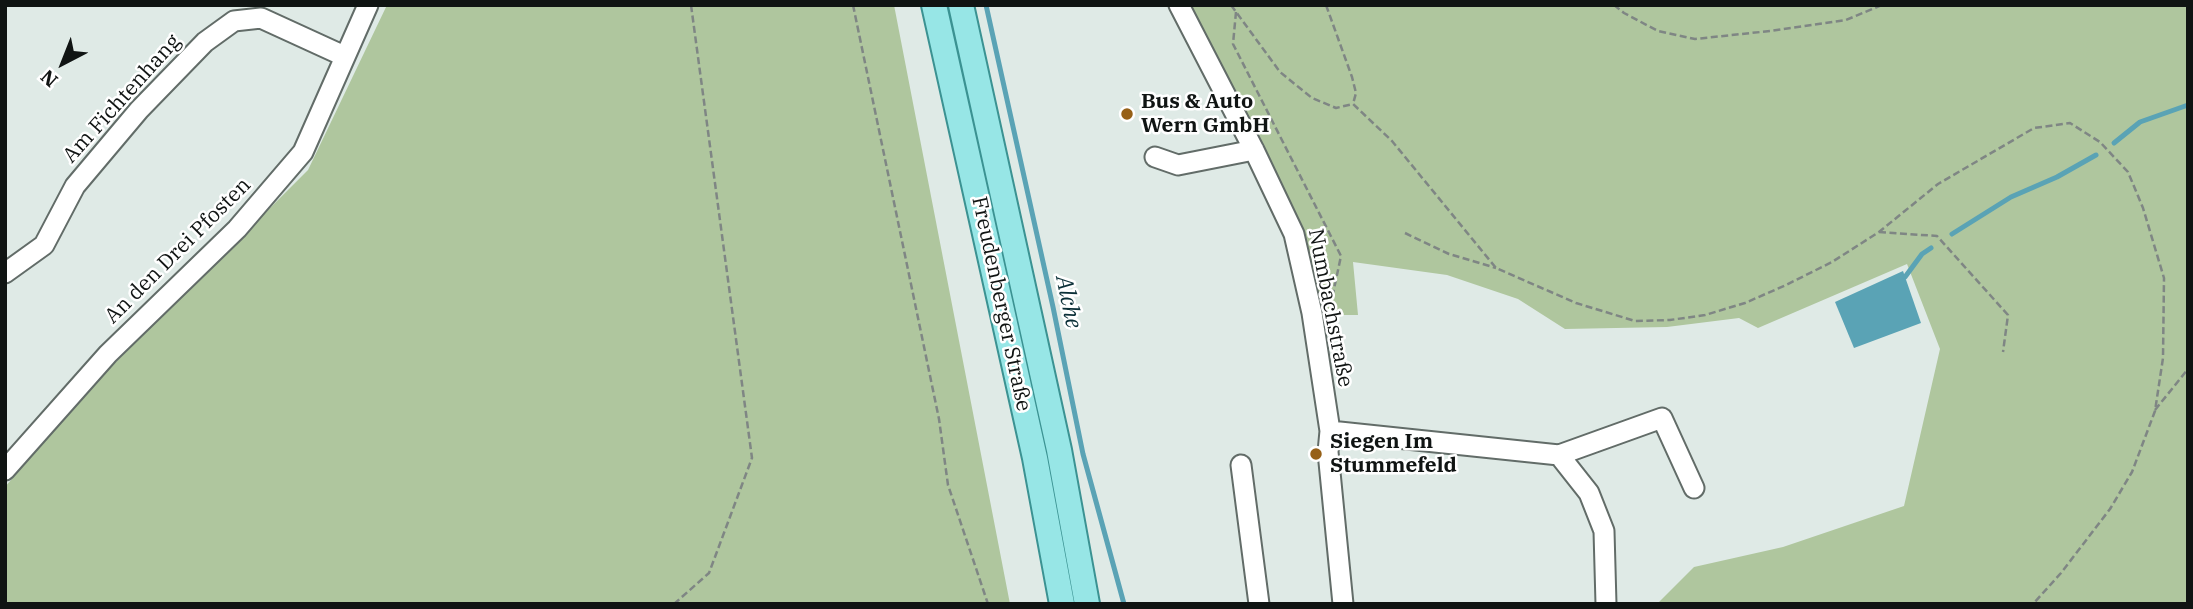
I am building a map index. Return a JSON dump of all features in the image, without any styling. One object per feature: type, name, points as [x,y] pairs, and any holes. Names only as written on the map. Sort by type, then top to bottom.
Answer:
[{"type":"main road","name":"Freudenberger Straße","points":[[934,5],[1035,458],[1062,604]]},
{"type":"main road","name":"Freudenberger Straße","points":[[961,5],[1059,450],[1087,604]]},
{"type":"street","name":"An den Drei Pfosten","points":[[5,470],[108,354],[237,229],[303,152],[368,5]]},
{"type":"street","name":"Numbachstraße","points":[[1179,5],[1294,234],[1311,313],[1330,431],[1328,452],[1343,604]]},
{"type":"street","name":"Am Fichtenhang","points":[[5,272],[44,245],[75,186],[139,110],[205,42],[234,21],[261,18],[344,56]]},
{"type":"street","points":[[1157,164],[1178,165],[1254,150]]},
{"type":"street","points":[[1330,431],[1559,455],[1662,418],[1694,488]]},
{"type":"street","points":[[1559,455],[1589,493],[1604,531],[1606,604]]},
{"type":"street","points":[[1241,465],[1259,604]]},
{"type":"path","points":[[674,604],[709,573],[752,458],[691,5]]},
{"type":"path","points":[[853,5],[939,419],[948,485],[988,604]]},
{"type":"path","points":[[1231,5],[1280,72],[1312,98],[1336,108],[1353,104]]},
{"type":"path","points":[[1326,5],[1352,76],[1356,93],[1353,104]]},
{"type":"path","points":[[1614,5],[1658,31],[1695,39],[1770,32],[1846,20],[1882,5]]},
{"type":"path","points":[[1236,12],[1233,44],[1342,256],[1331,303],[1311,313]]},
{"type":"path","points":[[1353,104],[1392,141],[1496,268]]},
{"type":"path","points":[[1405,233],[1449,254],[1496,268],[1576,303],[1635,321],[1705,315],[1745,303],[1832,262],[1879,232],[1938,184],[2034,128],[2070,123],[2101,142],[2128,172],[2143,208],[2164,278],[2163,358],[2155,411],[2132,472],[2110,509],[2061,573],[2033,604]]},
{"type":"path","points":[[1879,232],[1937,236],[2008,314],[2003,352]]},
{"type":"path","points":[[2155,411],[2188,369]]},
{"type":"green space","points":[[387,5],[894,5],[1010,604],[5,604],[5,487],[86,392],[308,170]]},
{"type":"green space","points":[[1179,5],[2188,5],[2188,604],[1657,604],[1694,567],[1783,547],[1904,506],[1940,349],[1907,264],[1758,328],[1739,318],[1667,327],[1565,329],[1518,299],[1447,275],[1353,262],[1358,315],[1312,313],[1305,280]]},
{"type":"water","points":[[1903,271],[1921,323],[1854,348],[1835,302]]},
{"type":"waterway","name":"Alche","points":[[986,5],[1083,454],[1124,604]]},
{"type":"waterway","points":[[2114,143],[2140,122],[2188,105]]},
{"type":"waterway","points":[[1952,234],[2011,197],[2057,177],[2096,155]]},
{"type":"waterway","points":[[1905,277],[1922,254],[1931,248]]},
{"type":"place","name":"Bus & Auto Wern GmbH","points":[[1127,114]]},
{"type":"place","name":"Siegen Im Stummefeld","points":[[1316,454]]}]
